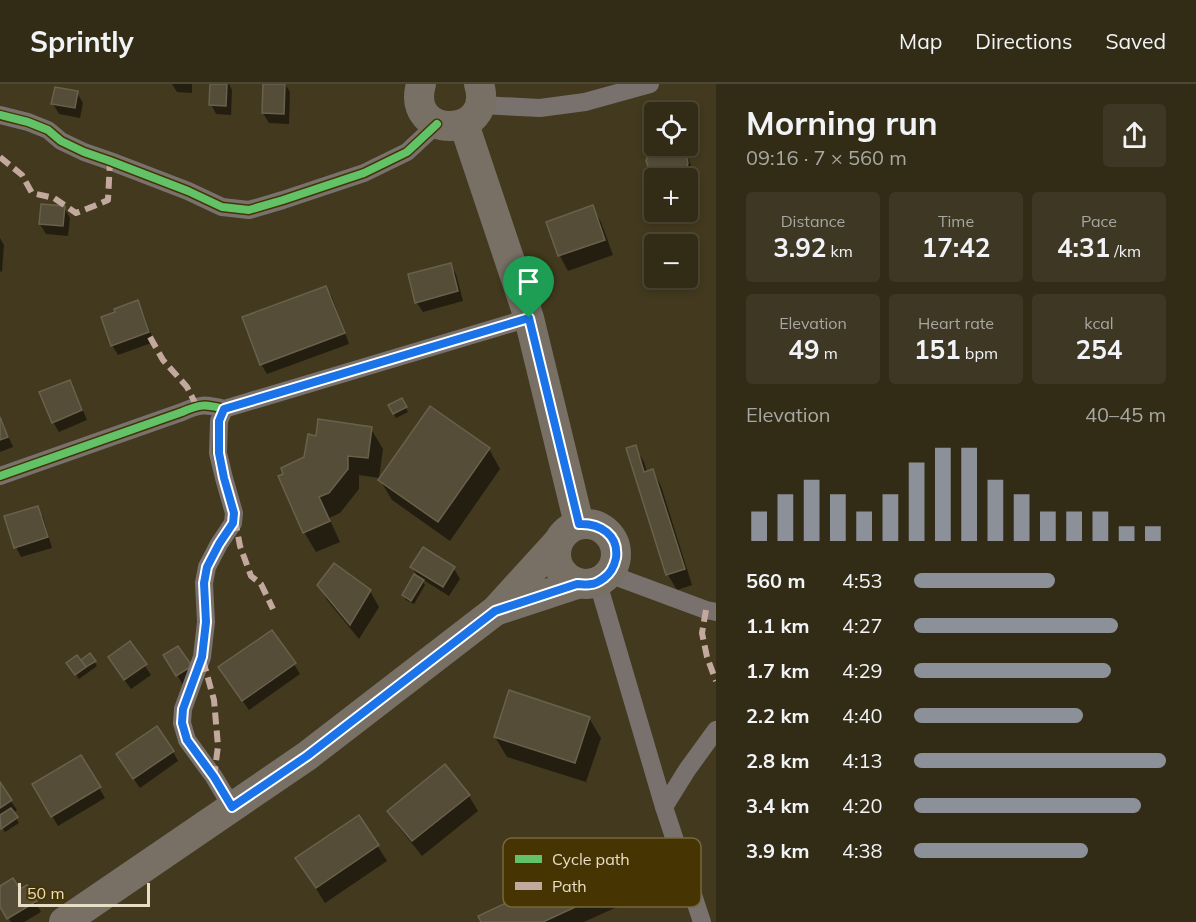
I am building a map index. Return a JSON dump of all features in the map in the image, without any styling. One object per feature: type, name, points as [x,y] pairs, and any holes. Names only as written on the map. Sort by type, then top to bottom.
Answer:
[{"type":"main road","points":[[421,84],[419,102],[422,111],[429,119],[465,109],[529,318],[579,524]]},
{"type":"main road","points":[[64,922],[307,756],[495,611],[568,529],[579,524],[590,524],[600,527],[610,535],[617,552],[615,565],[595,580],[495,611]]},
{"type":"main road","points":[[556,544],[557,565],[563,576],[595,580]]},
{"type":"street","points":[[0,115],[48,130],[61,141],[84,152],[188,191],[222,207],[249,210],[283,201],[364,172],[407,152],[465,109],[540,108],[585,102],[650,84]]},
{"type":"street","points":[[0,476],[182,412],[196,405],[206,404],[224,409],[529,318]]},
{"type":"street","points":[[224,409],[219,421],[219,453],[234,513],[233,523],[207,567],[204,583],[206,622],[202,657],[183,709],[182,723],[187,740],[232,807]]},
{"type":"street","points":[[595,580],[716,612]]},
{"type":"street","points":[[595,580],[674,838]]},
{"type":"street","points":[[664,807],[716,730]]},
{"type":"street","points":[[697,907],[702,922]]},
{"type":"building","points":[[210,84],[227,84],[226,106],[209,105]]},
{"type":"building","points":[[263,84],[285,84],[284,114],[262,113]]},
{"type":"building","points":[[55,87],[78,91],[75,108],[51,104]]},
{"type":"building","points":[[648,156],[686,156],[688,163],[687,168],[649,168],[646,161]]},
{"type":"building","points":[[41,204],[65,206],[63,226],[39,224]]},
{"type":"building","points":[[593,205],[605,240],[558,256],[546,222]]},
{"type":"building","points":[[451,263],[458,291],[415,303],[408,274]]},
{"type":"building","points":[[326,286],[345,333],[260,365],[242,317]]},
{"type":"building","points":[[138,300],[149,332],[111,346],[101,317],[115,312],[114,309]]},
{"type":"building","points":[[70,380],[82,410],[52,423],[39,392]]},
{"type":"building","points":[[402,398],[407,407],[393,414],[388,405]]},
{"type":"building","points":[[430,406],[490,448],[438,522],[378,480]]},
{"type":"building","points":[[0,417],[8,437],[0,440]]},
{"type":"building","points":[[318,419],[372,427],[368,458],[348,456],[348,469],[329,493],[319,497],[330,521],[303,533],[278,476],[283,474],[281,468],[304,457],[308,434],[316,436]]},
{"type":"building","points":[[636,445],[644,472],[653,469],[685,569],[666,575],[626,448]]},
{"type":"building","points":[[38,506],[48,537],[14,548],[4,516]]},
{"type":"building","points":[[423,547],[455,567],[443,587],[410,567]]},
{"type":"building","points":[[334,563],[371,590],[350,625],[317,585]]},
{"type":"building","points":[[414,574],[424,580],[411,601],[402,595]]},
{"type":"building","points":[[272,630],[296,663],[242,701],[218,667]]},
{"type":"building","points":[[130,641],[147,664],[124,680],[108,657]]},
{"type":"building","points":[[178,646],[192,666],[176,676],[163,655]]},
{"type":"building","points":[[90,653],[96,661],[86,667],[81,660]]},
{"type":"building","points":[[77,655],[86,667],[75,675],[66,663]]},
{"type":"building","points":[[509,690],[590,717],[575,763],[494,737]]},
{"type":"building","points":[[157,726],[174,751],[133,779],[116,754]]},
{"type":"building","points":[[81,755],[101,787],[51,817],[32,784]]},
{"type":"building","points":[[445,764],[470,795],[412,841],[387,811]]},
{"type":"building","points":[[0,782],[12,800],[0,808]]},
{"type":"building","points":[[11,808],[18,817],[1,829],[0,815]]},
{"type":"building","points":[[359,815],[379,845],[316,888],[295,858]]},
{"type":"building","points":[[13,878],[20,889],[27,885],[37,901],[7,919],[0,907],[0,886]]},
{"type":"building","points":[[503,904],[503,907],[576,907],[543,922],[481,922],[478,916]]},
{"type":"marked path","points":[[0,157],[22,175],[32,193],[54,198],[76,213],[108,200],[110,161]]},
{"type":"marked path","points":[[150,337],[163,360],[187,387],[196,405]]},
{"type":"marked path","points":[[235,519],[240,546],[251,576],[261,584],[273,609]]},
{"type":"marked path","points":[[706,610],[702,633],[707,657],[716,681]]},
{"type":"marked path","points":[[203,660],[214,700],[218,746],[214,777]]},
{"type":"cycle path","points":[[0,115],[48,130],[61,141],[84,152],[188,191],[222,207],[249,210],[364,173],[407,152],[437,124]]},
{"type":"cycle path","points":[[0,476],[193,407],[207,406],[224,409],[529,318]]},
{"type":"cycle path","points":[[224,409],[219,421],[218,453],[234,513],[233,523],[207,567],[204,583],[206,622],[202,657],[183,709],[182,723],[187,740],[232,807]]},
{"type":"route","points":[[529,318],[579,524],[600,527],[610,535],[617,552],[615,565],[609,574],[598,583],[577,584],[495,611],[307,756],[232,807],[187,740],[182,723],[183,709],[202,657],[206,622],[204,583],[207,567],[233,523],[232,501],[219,453],[219,421],[224,409],[529,318]]}]
